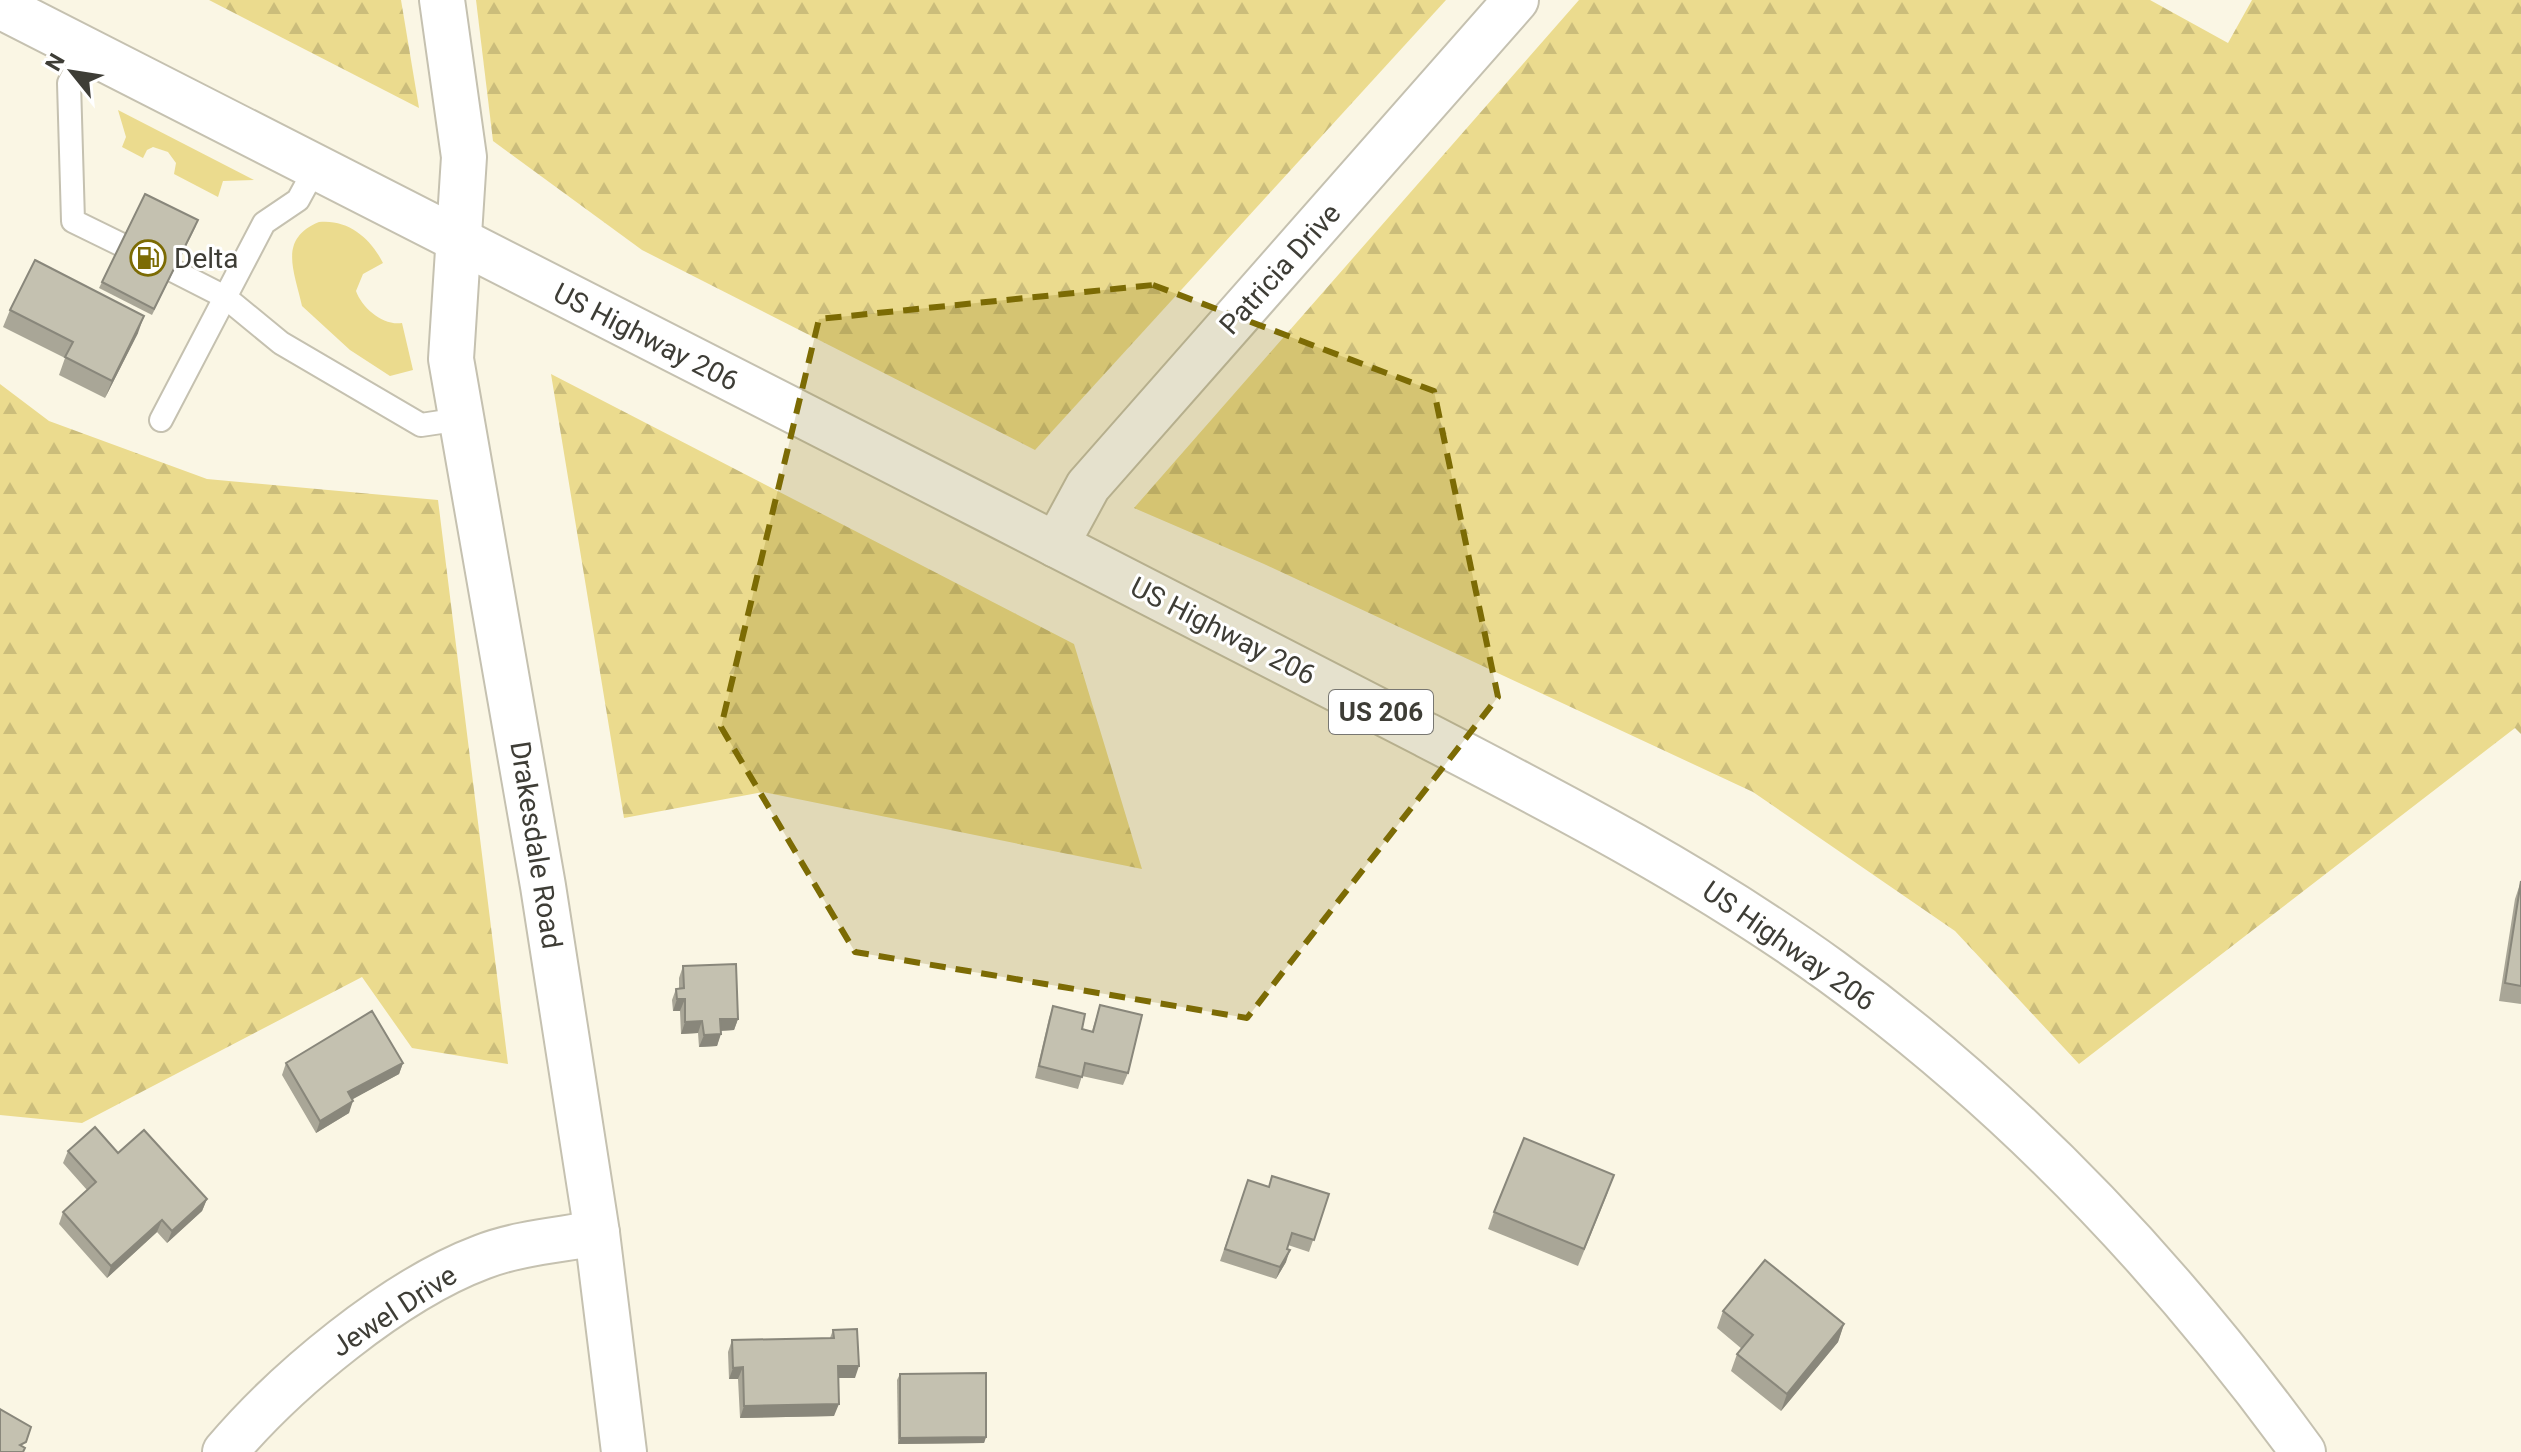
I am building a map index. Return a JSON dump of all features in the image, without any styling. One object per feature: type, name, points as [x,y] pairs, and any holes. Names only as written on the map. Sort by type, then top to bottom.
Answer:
[{"type":"main road","name":"Drakesdale Road","points":[[442,0],[464,157],[450,340],[461,419],[522,759],[597,1233],[624,1452]]},
{"type":"main road","name":"Patricia Drive","points":[[1056,545],[1088,486],[1516,0]]},
{"type":"main road","name":"US Highway 206","points":[[0,6],[1573,811],[1716,893],[1835,974],[1973,1085],[2089,1195],[2225,1348],[2303,1452]]},
{"type":"main road","name":"Jewel Drive","points":[[225,1452],[299,1376],[357,1330],[429,1284],[482,1257],[597,1233]]},
{"type":"lane","points":[[86,50],[69,83],[73,221],[122,245]]},
{"type":"lane","points":[[161,420],[264,223],[298,200],[316,167]]},
{"type":"lane","points":[[174,271],[225,297],[281,343],[421,425],[461,419]]},
{"type":"highlighted area","points":[[1153,285],[1434,391],[1498,697],[1247,1018],[855,952],[721,727],[819,319]]},
{"type":"green space","points":[[209,0],[401,0],[419,108]]},
{"type":"green space","points":[[476,0],[1446,0],[1035,450],[642,250],[493,141]]},
{"type":"green space","points":[[1579,0],[2150,0],[2228,43],[2252,0],[2521,0],[2521,734],[2515,728],[2079,1064],[1955,931],[1753,792],[1264,564],[1134,508]]},
{"type":"green space","points":[[118,110],[254,180],[223,181],[218,197],[174,174],[176,163],[168,152],[153,147],[147,150],[143,158],[122,147],[126,137]]},
{"type":"green space","points":[[319,222],[349,227],[358,232],[378,254],[383,263],[363,274],[356,291],[363,304],[381,319],[402,323],[413,370],[390,376],[350,350],[302,306],[293,268],[293,247],[306,229]]},
{"type":"green space","points":[[551,374],[1074,644],[1142,869],[763,792],[624,818]]},
{"type":"green space","points":[[0,384],[49,421],[207,479],[438,500],[508,1064],[412,1048],[362,977],[82,1123],[0,1115]]},
{"type":"building","name":"Delta","points":[[145,194],[198,220],[154,309],[102,282]]},
{"type":"building","points":[[35,260],[144,316],[112,381],[65,357],[73,342],[10,310]]},
{"type":"building","points":[[2521,881],[2521,986],[2505,983]]},
{"type":"building","points":[[736,964],[738,1019],[720,1019],[721,1034],[704,1035],[702,1021],[685,1022],[685,999],[677,999],[676,989],[684,988],[683,966]]},
{"type":"building","points":[[1100,1005],[1142,1015],[1128,1073],[1085,1063],[1082,1077],[1039,1066],[1053,1006],[1085,1014],[1082,1029],[1093,1032]]},
{"type":"building","points":[[372,1011],[403,1063],[348,1092],[353,1101],[320,1121],[286,1063]]},
{"type":"building","points":[[95,1127],[118,1153],[144,1130],[207,1199],[172,1231],[162,1220],[111,1266],[63,1212],[96,1182],[68,1151]]},
{"type":"building","points":[[1524,1138],[1614,1175],[1584,1249],[1494,1212]]},
{"type":"building","points":[[1272,1176],[1329,1194],[1314,1240],[1292,1233],[1287,1249],[1290,1250],[1280,1267],[1225,1249],[1248,1180],[1269,1187]]},
{"type":"building","points":[[1765,1260],[1844,1324],[1787,1394],[1737,1354],[1753,1335],[1723,1311]]},
{"type":"building","points":[[857,1329],[859,1366],[838,1366],[839,1404],[744,1406],[743,1367],[733,1368],[732,1340],[834,1338],[833,1330]]},
{"type":"building","points":[[986,1373],[986,1437],[900,1438],[900,1374]]},
{"type":"building","points":[[0,1409],[31,1427],[26,1442],[20,1445],[25,1448],[23,1452],[0,1452]]},
{"type":"place","name":"Delta","points":[[148,258]]}]
